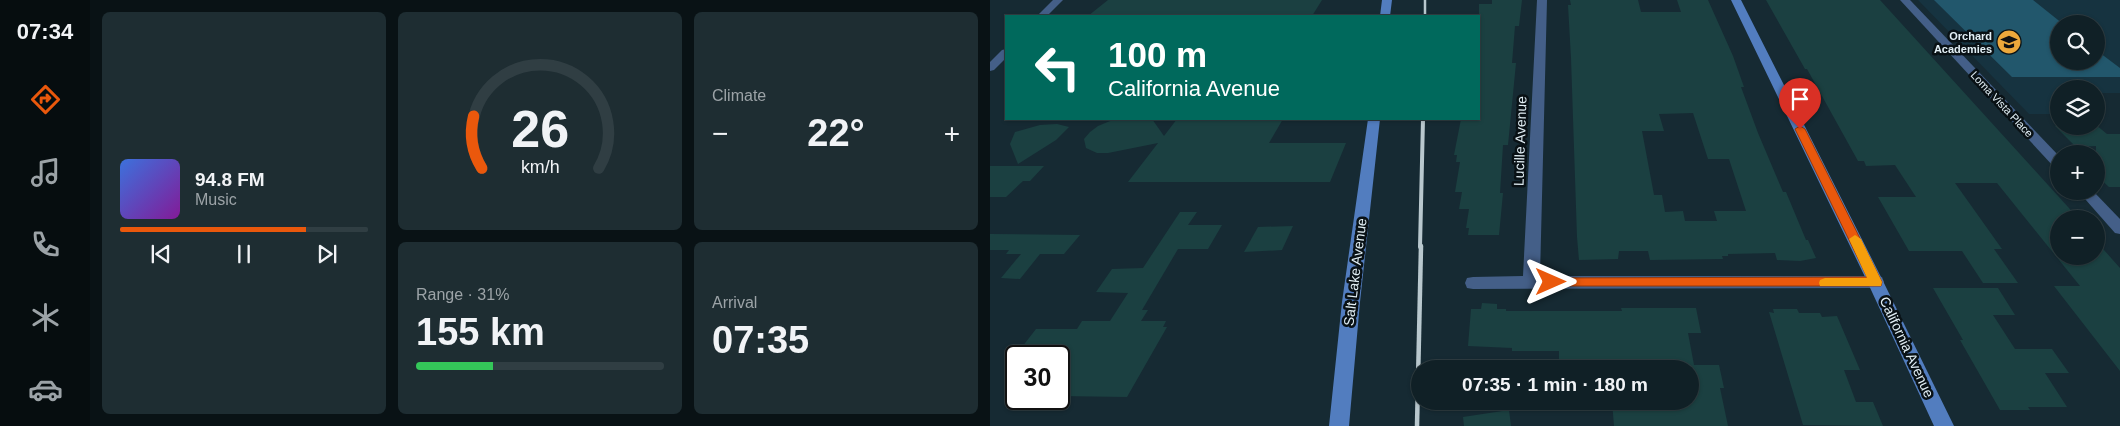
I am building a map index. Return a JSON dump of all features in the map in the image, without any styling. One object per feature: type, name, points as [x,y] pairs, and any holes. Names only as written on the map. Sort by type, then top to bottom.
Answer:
[{"type":"street","points":[[1043,15],[1058,0]]},
{"type":"street","points":[[1385,15],[1387,0]]},
{"type":"street","name":"Lucille Avenue","points":[[1531,282],[1542,0]]},
{"type":"street","name":"California Avenue","points":[[1736,0],[1876,282],[1944,426]]},
{"type":"street","name":"Loma Vista Place","points":[[1905,0],[2050,154]]},
{"type":"street","points":[[992,64],[1005,53]]},
{"type":"street","name":"Salt Lake Avenue","points":[[1339,426],[1351,302],[1374,120]]},
{"type":"street","points":[[2093,200],[2120,229]]},
{"type":"street","points":[[1474,283],[1876,282]]},
{"type":"shaded area","name":"Orchard Academies","points":[[1918,0],[2120,0],[2120,93],[2105,93],[2105,80],[2050,80],[2050,114],[2029,114]]},
{"type":"shaded area","points":[[1934,0],[2033,0],[2052,15],[2050,15],[2050,70],[2105,70],[2105,57],[2120,68],[2120,77],[2012,77]]},
{"type":"building","points":[[1108,0],[1322,0],[1313,15],[1089,15]]},
{"type":"building","points":[[1492,0],[1522,0],[1519,26],[1515,26],[1512,63],[1516,63],[1508,145],[1503,145],[1500,193],[1503,193],[1499,235],[1468,235],[1469,228],[1466,228],[1469,209],[1459,209],[1462,192],[1455,192],[1460,162],[1456,162],[1457,155],[1454,155],[1461,120],[1480,120],[1479,4],[1492,4]]},
{"type":"building","points":[[1570,0],[1638,0],[1641,12],[1681,12],[1677,0],[1708,0],[1733,56],[1744,87],[1741,87],[1758,133],[1783,192],[1786,192],[1806,240],[1808,240],[1816,258],[1800,261],[1777,260],[1775,253],[1728,254],[1728,256],[1722,256],[1723,259],[1650,260],[1648,251],[1619,251],[1618,259],[1579,260],[1568,5],[1571,5]],"holes":[[[1693,113],[1708,159],[1729,159],[1746,211],[1714,211],[1717,221],[1685,221],[1683,211],[1665,212],[1662,195],[1654,195],[1642,131],[1664,131],[1659,114]]]},
{"type":"building","points":[[1766,0],[1880,0],[2050,187],[2050,200],[2062,200],[2071,210],[2050,210],[2050,249],[1997,183],[1955,183],[2002,249],[1994,249],[2018,283],[1983,283],[1962,251],[1909,251],[1878,197],[1916,197],[1895,165],[1866,166],[1864,161],[1858,161],[1807,69],[1805,69]]},
{"type":"building","points":[[1113,120],[1153,120],[1164,136],[1176,120],[1282,120],[1269,143],[1346,143],[1330,182],[1128,182],[1158,143],[1108,153],[1097,153],[1086,148],[1084,139],[1098,126]]},
{"type":"building","points":[[1057,124],[1069,127],[1056,140],[1018,164],[1010,144],[1015,132],[1040,125]]},
{"type":"building","points":[[2105,132],[2120,134],[2120,187],[2109,187],[2105,183],[2105,145],[2074,145],[2064,135],[2105,135]]},
{"type":"building","points":[[990,166],[1044,166],[1030,181],[1023,181],[1006,197],[990,197]]},
{"type":"building","points":[[1180,212],[1197,212],[1188,225],[1222,225],[1208,249],[1178,249],[1142,310],[1148,310],[1141,321],[1166,321],[1163,327],[1167,327],[1127,397],[1070,396],[1070,345],[1024,345],[1036,329],[1077,329],[1082,321],[1110,321],[1128,293],[1096,292],[1112,269],[1143,268]]},
{"type":"building","points":[[1293,226],[1282,250],[1244,252],[1258,227]]},
{"type":"building","points":[[990,234],[1080,235],[1064,254],[1040,254],[1020,279],[1001,278],[1021,254],[1006,254],[1009,250],[990,250]]},
{"type":"building","points":[[2105,251],[2120,268],[2120,371],[2054,286],[2080,286],[2063,265],[2105,265]]},
{"type":"building","points":[[1933,288],[1998,288],[2015,315],[1993,315],[2015,349],[2052,349],[2069,373],[2045,373],[2067,407],[2028,407],[2030,410],[2000,410]]},
{"type":"building","points":[[1482,303],[1497,304],[1497,309],[1506,309],[1506,311],[1622,311],[1621,308],[1696,308],[1701,333],[1688,333],[1693,360],[1559,360],[1559,351],[1512,351],[1512,348],[1468,346],[1471,309],[1481,309]]},
{"type":"building","points":[[1773,309],[1797,309],[1799,313],[1820,313],[1822,317],[1837,316],[1860,370],[1844,370],[1856,402],[1873,402],[1883,426],[1803,425],[1769,312],[1774,313]]},
{"type":"building","points":[[1699,365],[1719,365],[1724,388],[1720,388],[1728,426],[1614,426],[1613,410],[1699,410]]},
{"type":"building","points":[[1509,410],[1511,426],[1464,426],[1463,417]]},
{"type":"railway","points":[[1425,0],[1425,15]]},
{"type":"railway","points":[[1420,247],[1423,120]]},
{"type":"railway","points":[[1417,426],[1421,246]]},
{"type":"slow traffic","points":[[1825,283],[1876,282],[1855,239]]},
{"type":"place","name":"Orchard Academies","points":[[2009,42]]},
{"type":"route","points":[[1551,282],[1876,282],[1800,129]]}]
